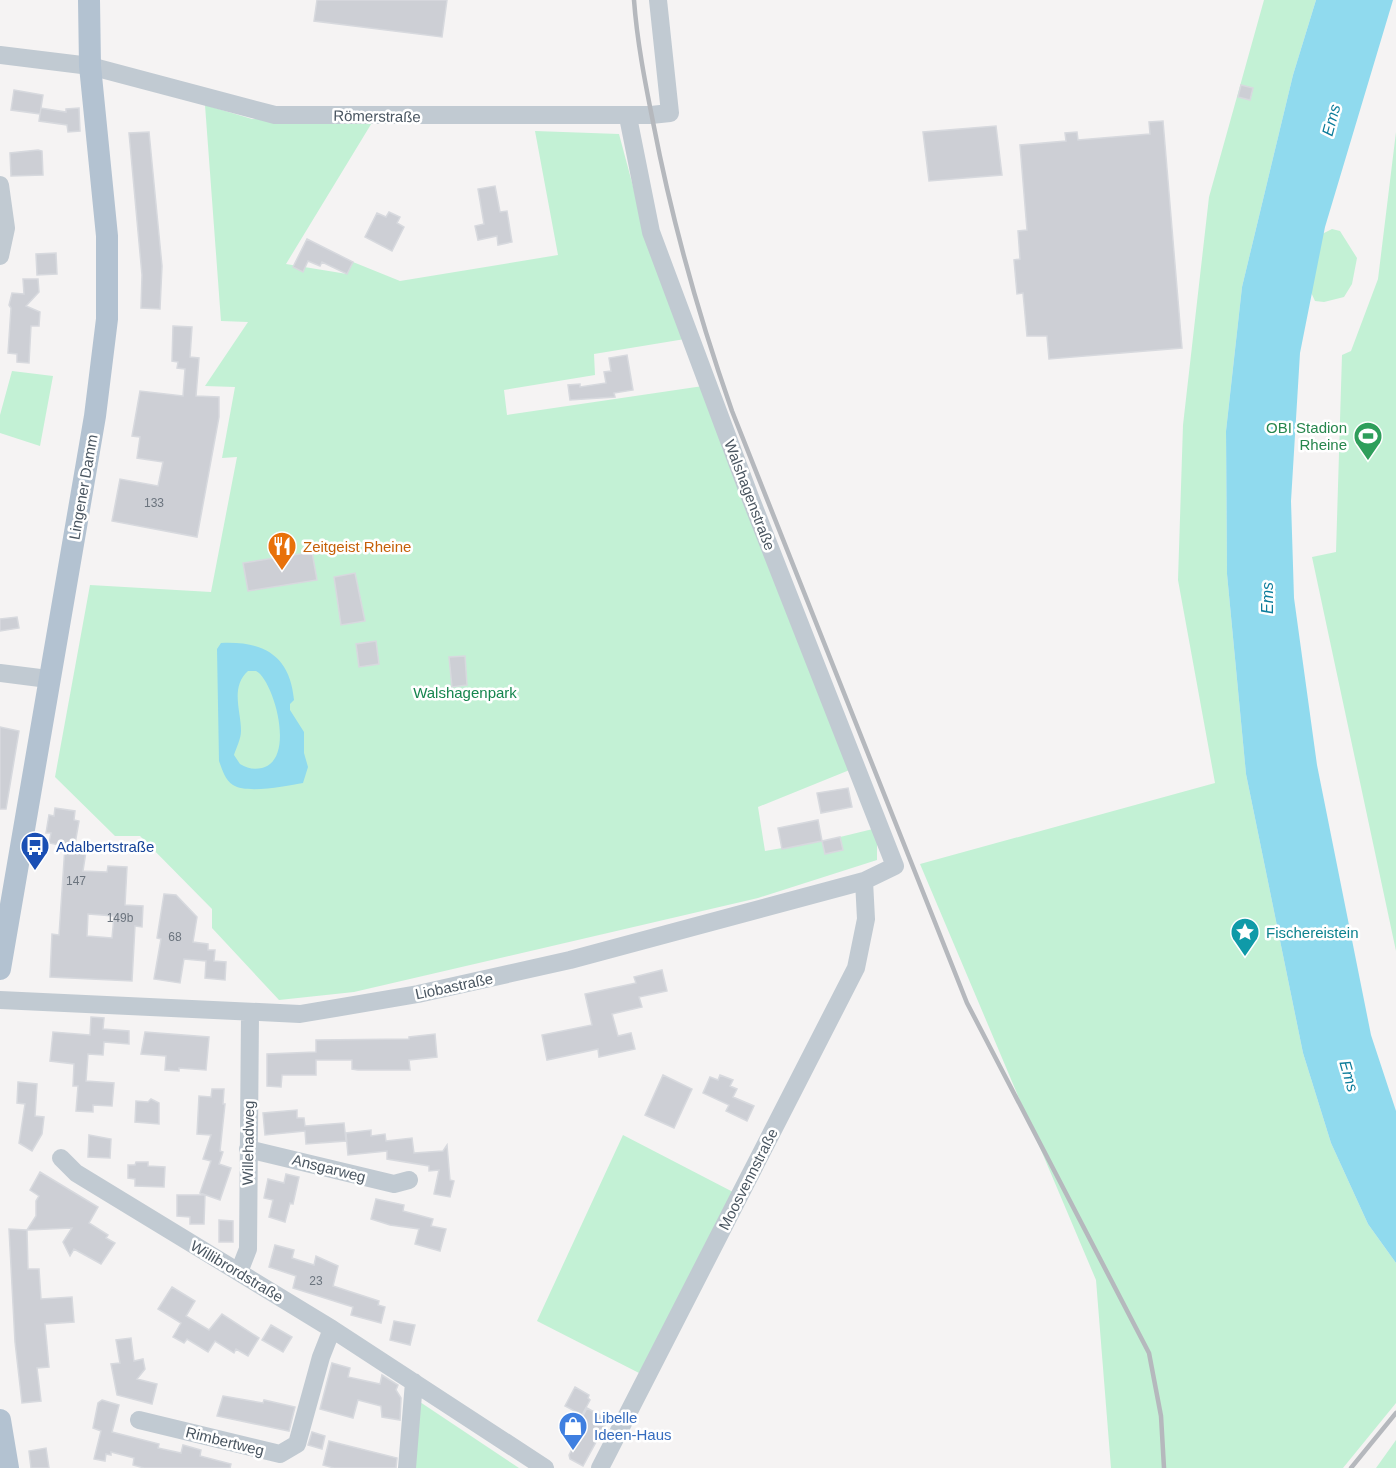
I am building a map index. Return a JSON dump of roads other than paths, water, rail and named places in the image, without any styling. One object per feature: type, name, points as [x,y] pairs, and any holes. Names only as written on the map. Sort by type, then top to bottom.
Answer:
[{"type":"main road","name":"Lingener Damm","points":[[0,969],[95,416],[107,319],[107,236],[90,66],[89,0]]},
{"type":"main road","points":[[0,1420],[8,1468]]},
{"type":"street","name":"Römerstraße","points":[[0,55],[90,66],[275,115],[628,117],[670,113],[658,0]]},
{"type":"street","name":"Walshagenstraße","points":[[628,117],[651,232],[750,496],[895,866]]},
{"type":"street","points":[[0,185],[6,228],[0,256]]},
{"type":"street","points":[[0,673],[48,679]]},
{"type":"street","name":"Liobastraße","points":[[0,1000],[250,1014],[300,1014],[418,994],[570,960],[864,881],[895,866]]},
{"type":"street","name":"Moosvennstraße","points":[[600,1468],[856,968],[866,919],[864,881]]},
{"type":"street","name":"Willehadweg","points":[[239,1272],[248,1249],[250,1014]]},
{"type":"street","name":"Ansgarweg","points":[[248,1149],[394,1184],[409,1180]]},
{"type":"street","name":"Willibrordstraße","points":[[61,1158],[76,1173],[332,1329],[545,1468]]},
{"type":"street","name":"Rimbertweg","points":[[139,1420],[280,1454],[297,1444],[321,1357],[332,1329]]},
{"type":"street","points":[[407,1468],[414,1382]]},
{"type":"water","name":"Ems","points":[[1316,0],[1393,0],[1325,227],[1300,353],[1291,501],[1294,598],[1317,765],[1371,1035],[1396,1111],[1396,1263],[1368,1224],[1331,1143],[1303,1053],[1246,774],[1227,574],[1226,431],[1242,287],[1293,75]]},
{"type":"water","points":[[221,643],[236,643],[262,648],[272,654],[287,672],[294,700],[290,704],[290,710],[304,732],[304,753],[308,767],[303,783],[248,789],[233,785],[226,777],[219,761],[217,649]],"holes":[[[248,671],[256,671],[263,677],[275,703],[280,735],[278,750],[272,762],[256,769],[240,764],[234,755],[241,734],[239,684]]]},
{"type":"railway","points":[[634,0],[644,77],[660,159],[708,340],[732,411],[967,1003],[1149,1353],[1161,1416],[1164,1468]]},
{"type":"railway","points":[[1351,1468],[1396,1413]]},
{"type":"place","name":"OBI Stadion Rheine","points":[[1368,462]]},
{"type":"place","name":"Zeitgeist Rheine","points":[[282,572]]},
{"type":"place","name":"Adalbertstraße","points":[[35,872]]},
{"type":"place","name":"Fischereistein","points":[[1245,958]]},
{"type":"place","name":"Libelle Ideen-Haus","points":[[573,1452]]},
{"type":"park label","name":"Walshagenpark","points":[[465,692]]}]
